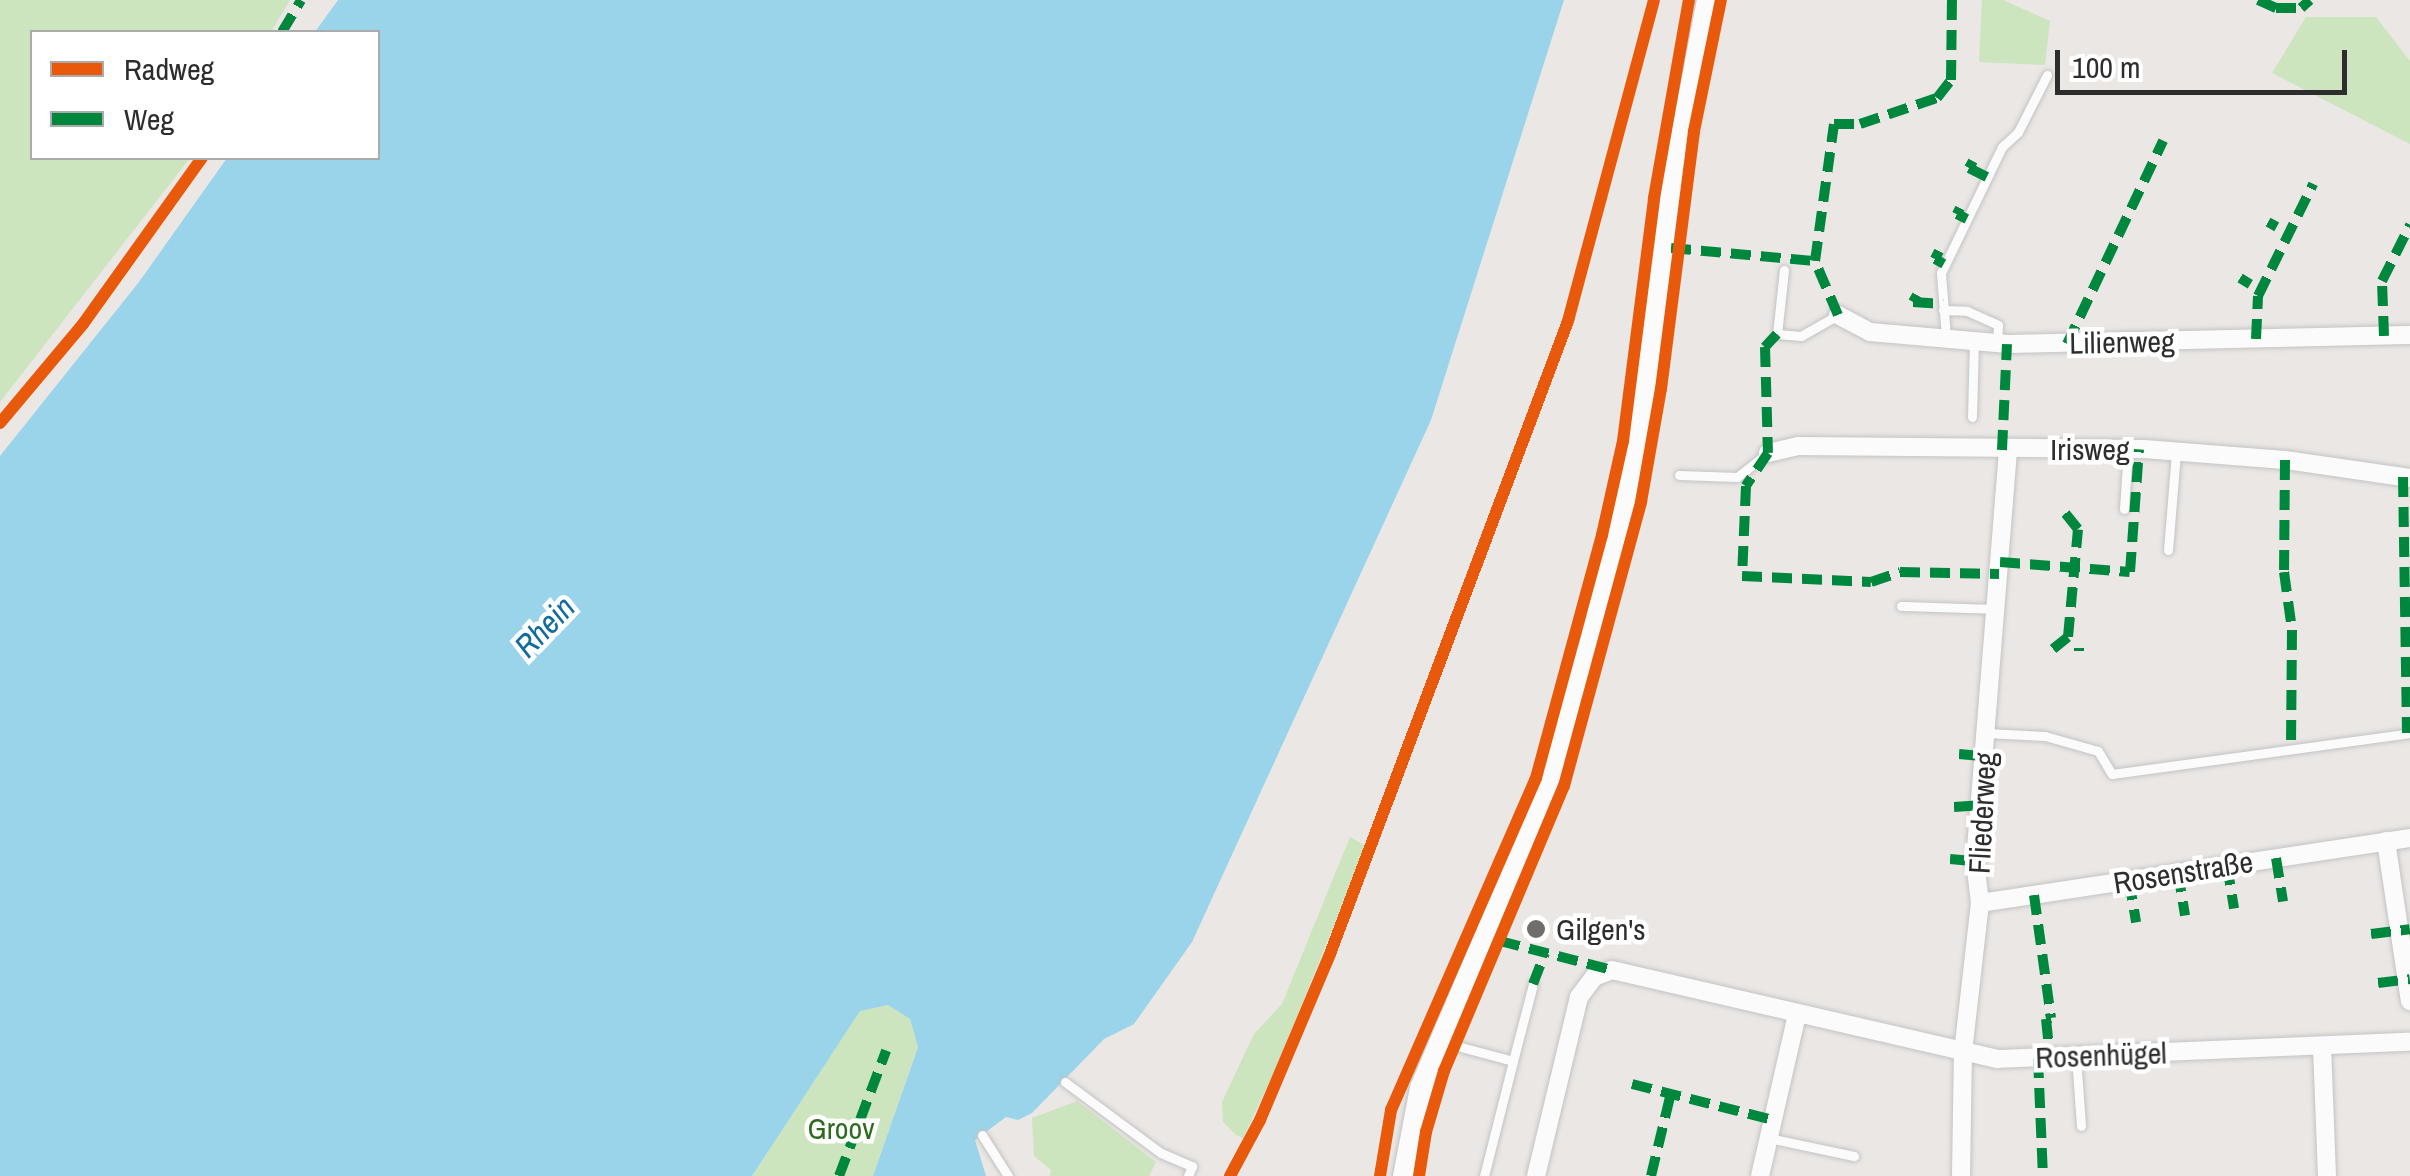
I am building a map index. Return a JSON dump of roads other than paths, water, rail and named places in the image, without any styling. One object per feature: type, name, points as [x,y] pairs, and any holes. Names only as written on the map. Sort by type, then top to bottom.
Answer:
[{"type":"main road","points":[[1404,1176],[1415,1116],[1439,1040],[1510,888],[1548,791],[1594,635],[1640,438],[1676,172],[1710,0]]},
{"type":"street","name":"Lilienweg","points":[[1838,315],[1870,332],[1997,342],[2410,336]]},
{"type":"street","name":"Irisweg","points":[[1768,453],[1798,446],[2128,449],[2286,460],[2410,478]]},
{"type":"street","name":"Fliederweg","points":[[1961,1176],[1962,1052],[1980,903],[1975,861],[2008,450]]},
{"type":"street","name":"Rosenstraße","points":[[1980,903],[2410,838]]},
{"type":"street","points":[[2386,840],[2410,1001]]},
{"type":"street","name":"Rosenhügel","points":[[1536,1176],[1579,997],[1594,977],[1612,970],[1997,1058],[2410,1042]]},
{"type":"street","points":[[1760,1176],[1797,1014]]},
{"type":"street","points":[[2322,1046],[2327,1176]]},
{"type":"lane","points":[[1946,337],[1944,264],[2002,146],[2018,132],[2047,74]]},
{"type":"lane","points":[[1784,270],[1777,334],[1801,336],[1838,315]]},
{"type":"lane","points":[[1944,310],[1967,311],[1998,325],[1997,342]]},
{"type":"lane","points":[[1972,418],[1974,340]]},
{"type":"lane","points":[[2124,509],[2128,449]]},
{"type":"lane","points":[[2168,550],[2176,452]]},
{"type":"lane","points":[[1679,475],[1737,477],[1768,453]]},
{"type":"lane","points":[[1901,606],[1996,609]]},
{"type":"lane","points":[[1986,733],[2045,736],[2098,751],[2112,774],[2410,732]]},
{"type":"lane","points":[[1484,1176],[1533,984]]},
{"type":"lane","points":[[1439,1040],[1513,1061]]},
{"type":"lane","points":[[2076,1056],[2080,1126]]},
{"type":"lane","points":[[1064,1082],[1162,1153],[1192,1166],[1188,1176]]},
{"type":"lane","points":[[982,1135],[1008,1176]]},
{"type":"lane","points":[[1769,1138],[1854,1156]]},
{"type":"water","name":"Rhein","points":[[338,0],[1564,0],[1431,420],[1192,942],[1134,1024],[1104,1039],[1032,1113],[1018,1120],[1006,1117],[975,1140],[986,1176],[873,1176],[918,1047],[910,1019],[888,1005],[860,1011],[752,1176],[0,1176],[0,456],[139,282],[226,160],[380,160],[380,30],[316,30]]},
{"type":"place","name":"Gilgen's","points":[[1536,929]]},
{"type":"park label","name":"Groov","points":[[841,1128]]}]
